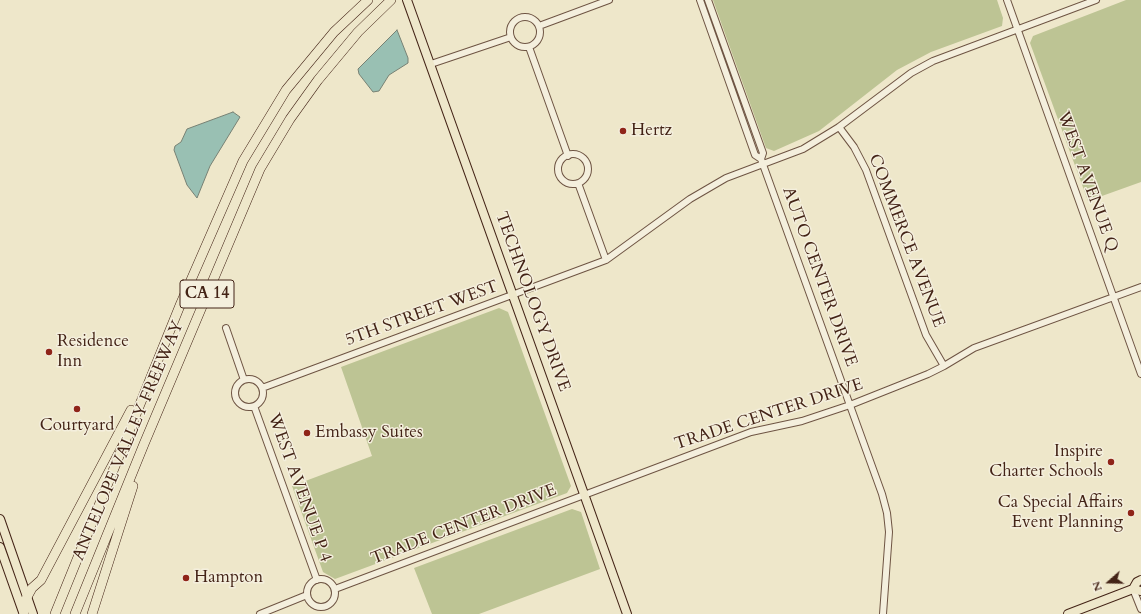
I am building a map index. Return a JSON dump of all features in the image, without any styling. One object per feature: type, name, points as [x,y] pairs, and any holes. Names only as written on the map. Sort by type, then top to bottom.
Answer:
[{"type":"highway","name":"ANTELOPE VALLEY FREEWAY","points":[[55,614],[148,384],[243,161],[286,90],[334,32],[368,0]]},
{"type":"highway","name":"ANTELOPE VALLEY FREEWAY","points":[[75,614],[144,444],[260,169],[290,119],[318,80],[358,32],[390,1]]},
{"type":"highway","points":[[24,614],[24,603],[27,597],[32,588],[41,580],[137,399],[148,384]]},
{"type":"highway","points":[[92,614],[133,486],[144,444]]},
{"type":"main road","name":"TECHNOLOGY DRIVE","points":[[407,0],[586,495],[627,614]]},
{"type":"main road","points":[[0,519],[34,614]]},
{"type":"main road","points":[[0,547],[24,614]]},
{"type":"main road","points":[[1068,614],[1137,590],[1137,582],[1141,580]]},
{"type":"street","points":[[539,26],[609,0]]},
{"type":"street","name":"AUTO CENTER DRIVE","points":[[700,0],[755,155],[762,162],[850,404],[887,513],[889,552],[884,588],[883,614]]},
{"type":"street","name":"AUTO CENTER DRIVE","points":[[708,0],[763,153],[762,162]]},
{"type":"street","name":"WEST AVENUE Q","points":[[1007,0],[1141,374]]},
{"type":"street","name":"5TH STREET WEST","points":[[262,388],[606,260],[690,199],[726,178],[762,162],[803,149],[839,127],[911,73],[933,61],[1096,0]]},
{"type":"street","points":[[529,47],[516,44],[511,37],[510,29],[513,23],[520,18],[531,19],[539,26]]},
{"type":"street","points":[[529,47],[538,39],[539,26]]},
{"type":"street","points":[[431,64],[511,37]]},
{"type":"street","points":[[529,47],[568,156]]},
{"type":"street","name":"COMMERCE AVENUE","points":[[839,127],[854,147],[866,170],[926,335],[944,366]]},
{"type":"street","points":[[568,156],[580,156],[584,158],[587,164],[588,172],[584,180],[578,183],[567,183],[559,175],[558,169],[560,163],[568,156]]},
{"type":"street","points":[[578,183],[606,260]]},
{"type":"street","name":"TRADE CENTER DRIVE","points":[[335,589],[751,432],[802,421],[850,404],[944,366],[974,348],[1141,287]]},
{"type":"street","points":[[226,328],[244,380]]},
{"type":"street","points":[[253,379],[262,388],[262,398],[254,406],[245,407],[240,404],[235,396],[236,386],[244,380],[253,379]]},
{"type":"street","name":"WEST AVENUE P 4","points":[[254,406],[317,580]]},
{"type":"street","points":[[317,580],[328,581],[335,589],[335,598],[324,607],[312,604],[307,595],[309,586],[317,580]]},
{"type":"street","points":[[1137,590],[1141,609]]},
{"type":"street","points":[[260,614],[307,595]]},
{"type":"green space","points":[[713,0],[997,0],[1003,18],[1002,26],[931,52],[897,70],[819,131],[774,151],[766,148]]},
{"type":"green space","points":[[1126,0],[1141,0],[1141,182],[1088,201],[1030,43],[1033,36]]},
{"type":"green space","points":[[499,308],[508,312],[571,486],[567,493],[335,579],[323,572],[292,486],[372,456],[341,367]]},
{"type":"green space","points":[[572,509],[581,512],[600,569],[479,614],[432,614],[414,568]]},
{"type":"water","points":[[397,30],[408,58],[408,63],[389,75],[379,91],[373,92],[359,74],[358,69]]},
{"type":"water","points":[[233,112],[240,117],[210,166],[197,198],[187,185],[174,150],[175,146],[181,142],[187,129]]},
{"type":"place","name":"Hertz","points":[[623,131]]},
{"type":"place","name":"Residence Inn","points":[[49,352]]},
{"type":"place","name":"Courtyard","points":[[77,409]]},
{"type":"place","name":"Embassy Suites","points":[[307,433]]},
{"type":"place","name":"Inspire Charter Schools","points":[[1111,462]]},
{"type":"place","name":"Ca Special Affairs Event Planning","points":[[1131,513]]},
{"type":"place","name":"Hampton","points":[[186,578]]}]
